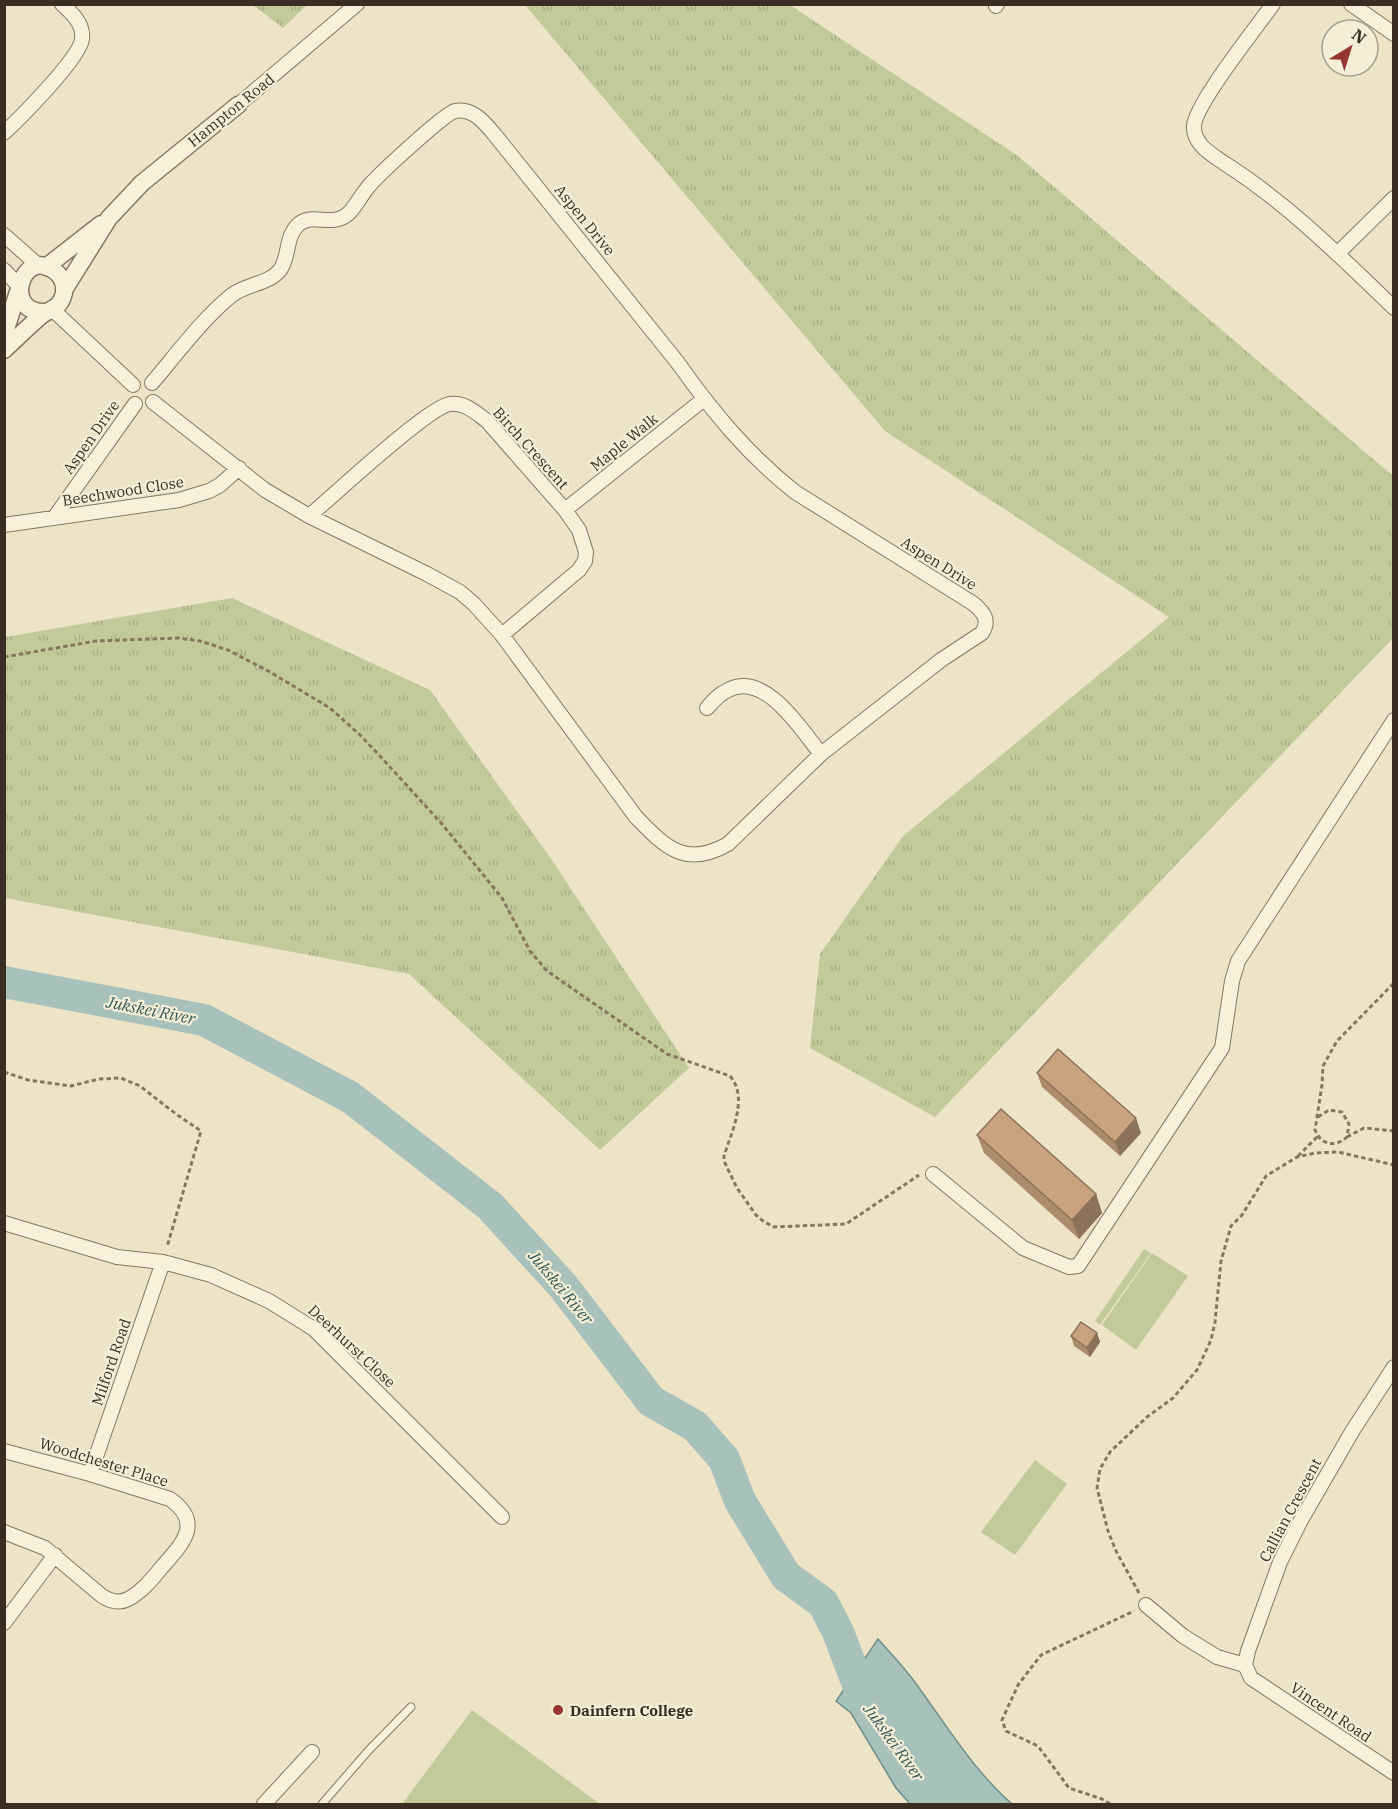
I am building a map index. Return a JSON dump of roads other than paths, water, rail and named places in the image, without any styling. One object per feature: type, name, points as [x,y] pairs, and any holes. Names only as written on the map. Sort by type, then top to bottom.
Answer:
[{"type":"street","points":[[4,134],[63,70],[78,50],[82,40],[78,21],[62,4]]},
{"type":"street","name":"Hampton Road","points":[[4,335],[18,289],[26,272],[43,267],[109,218],[142,183],[357,4]]},
{"type":"street","points":[[1273,4],[1205,98],[1194,124],[1195,134],[1209,153],[1266,192],[1394,308]]},
{"type":"street","points":[[1351,4],[1394,34]]},
{"type":"street","name":"Aspen Drive","points":[[152,383],[218,308],[245,287],[266,280],[279,271],[286,257],[291,234],[301,223],[308,220],[342,219],[370,185],[427,133],[453,111],[465,111],[477,115],[492,132],[745,448],[795,492],[974,604],[983,612],[986,627],[821,754],[728,844],[715,851],[697,856],[681,853],[663,842],[636,817],[502,635],[484,613],[460,592],[309,516],[265,490],[153,402]]},
{"type":"street","points":[[1337,254],[1394,198]]},
{"type":"street","name":"Hampton Road","points":[[4,350],[61,301],[64,290],[109,218]]},
{"type":"street","points":[[4,235],[43,267],[52,269],[61,278],[64,290]]},
{"type":"street","points":[[4,270],[18,289],[24,306],[38,313],[49,311],[133,385]]},
{"type":"street","points":[[144,380],[152,383],[156,394],[153,402],[146,406],[135,404],[130,397],[133,385],[144,380]]},
{"type":"street","name":"Maple Walk","points":[[565,510],[704,399]]},
{"type":"street","name":"Aspen Drive","points":[[54,518],[135,404]]},
{"type":"street","name":"Birch Crescent","points":[[309,516],[436,410],[449,404],[462,404],[487,421],[565,510],[584,540],[585,561],[579,570],[502,635]]},
{"type":"street","name":"Beechwood Close","points":[[4,525],[151,505],[198,495],[219,485],[239,468]]},
{"type":"street","points":[[707,708],[718,696],[730,688],[748,687],[759,690],[779,703],[821,754]]},
{"type":"street","points":[[933,1174],[1023,1248],[1069,1266],[1078,1266],[1222,1048],[1232,981],[1238,960],[1394,720]]},
{"type":"street","name":"Deerhurst Close","points":[[4,1223],[117,1257],[162,1262],[228,1281],[303,1321],[329,1343],[502,1517]]},
{"type":"street","name":"Milford Road","points":[[90,1474],[162,1262]]},
{"type":"street","name":"Callian Crescent","points":[[1248,1671],[1248,1651],[1280,1562],[1324,1479],[1394,1367]]},
{"type":"street","name":"Woodchester Place","points":[[4,1451],[170,1499],[179,1505],[187,1520],[184,1542],[141,1589],[129,1599],[117,1602],[102,1596],[55,1555],[31,1541],[4,1532]]},
{"type":"street","points":[[4,1623],[55,1555]]},
{"type":"street","name":"Vincent Road","points":[[1146,1605],[1183,1636],[1217,1657],[1248,1671],[1394,1773]]},
{"type":"street","points":[[264,1804],[312,1752]]},
{"type":"lane","points":[[322,1804],[368,1751],[411,1707]]},
{"type":"water","points":[[878,1639],[910,1675],[972,1761],[1012,1804],[910,1804],[896,1788],[851,1713],[836,1701]]},
{"type":"waterway","name":"Jukskei River","points":[[4,982],[204,1020],[350,1097],[490,1206],[563,1286],[651,1401],[695,1426],[724,1459],[740,1501],[786,1576],[823,1603],[838,1632],[865,1703],[872,1712]]},
{"type":"place","name":"Dainfern College","points":[[558,1710]]}]
